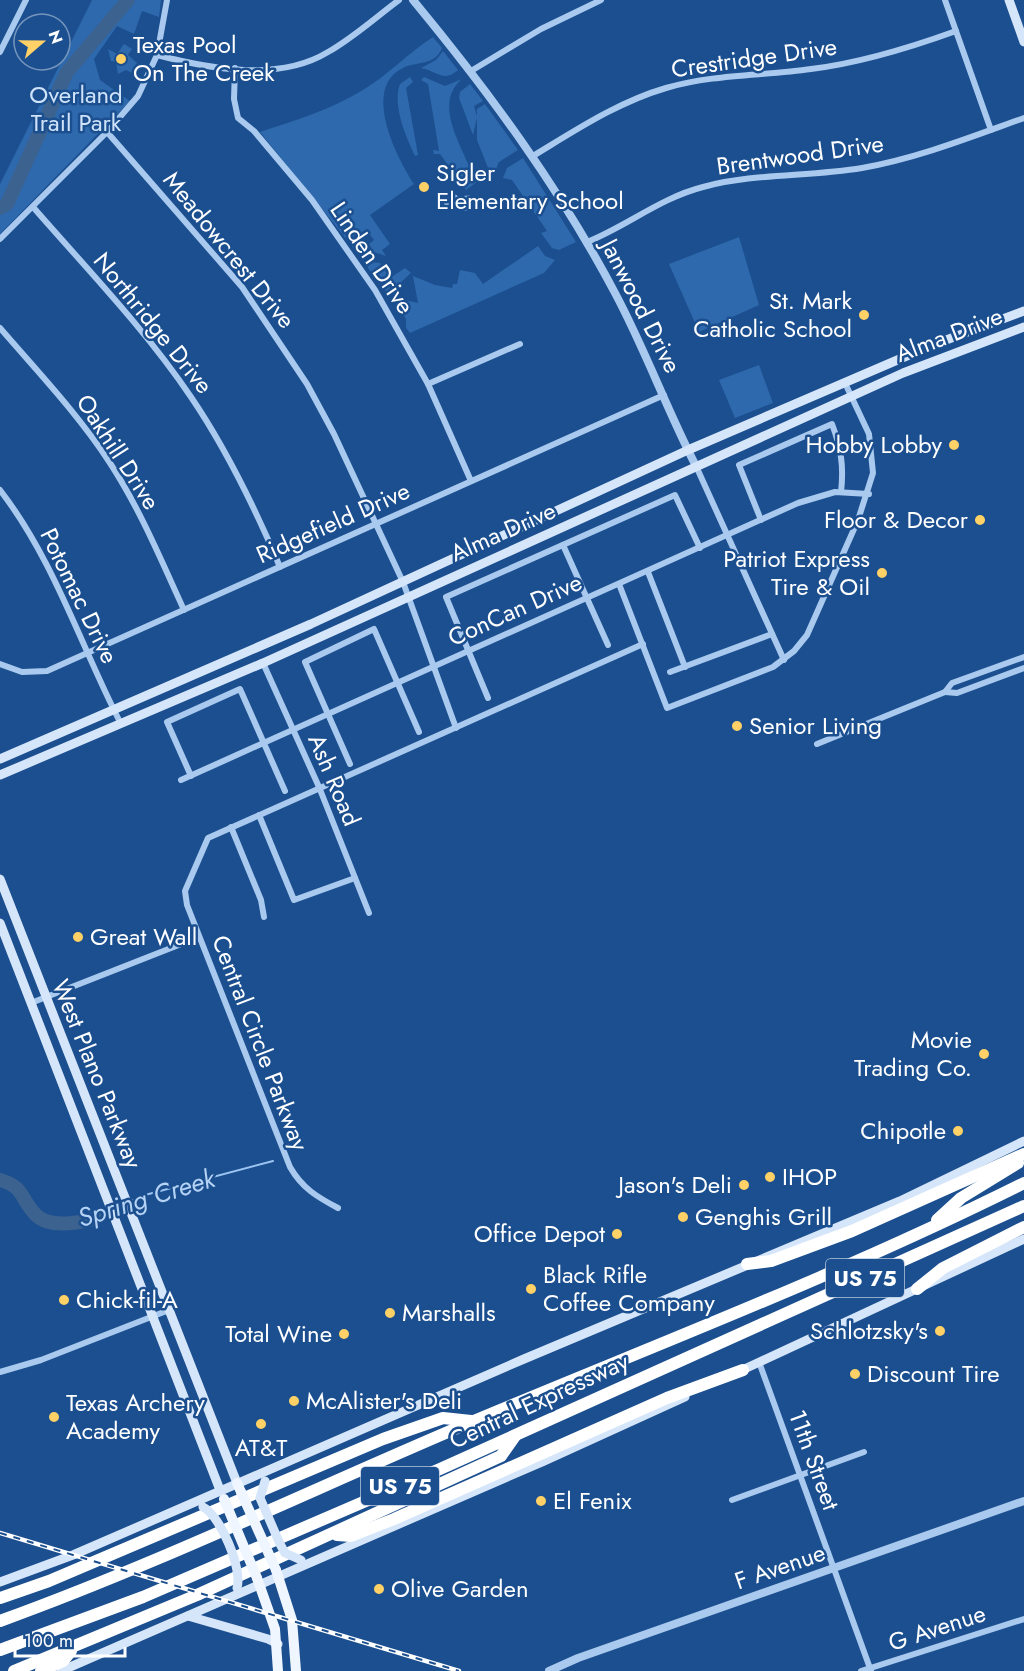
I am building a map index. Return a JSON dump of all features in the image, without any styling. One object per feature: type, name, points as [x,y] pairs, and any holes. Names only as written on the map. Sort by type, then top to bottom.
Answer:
[{"type":"highway","points":[[747,1264],[771,1261],[852,1231],[1024,1154]]},
{"type":"highway","points":[[928,1229],[961,1198],[1024,1159]]},
{"type":"highway","name":"Central Expressway","points":[[0,1621],[122,1573],[472,1422],[646,1351],[928,1229],[1024,1183]]},
{"type":"highway","name":"Central Expressway","points":[[0,1650],[151,1593],[516,1434],[1024,1206]]},
{"type":"highway","points":[[917,1289],[943,1268],[1024,1227]]},
{"type":"highway","points":[[333,1535],[351,1536],[667,1398],[743,1370]]},
{"type":"highway","points":[[0,1598],[49,1581],[383,1439],[443,1418],[472,1422]]},
{"type":"highway","points":[[14,1671],[74,1648],[333,1535],[501,1456],[516,1434]]},
{"type":"highway","points":[[41,1671],[63,1661],[74,1648]]},
{"type":"main road","points":[[1009,0],[1024,42]]},
{"type":"main road","name":"Alma Drive","points":[[0,759],[403,582],[688,450],[930,346],[1024,311]]},
{"type":"main road","points":[[1001,319],[1006,332]]},
{"type":"main road","name":"Alma Drive","points":[[0,775],[263,663],[937,358],[1024,327]]},
{"type":"main road","name":"West Plano Parkway","points":[[0,879],[3,893],[239,1487]]},
{"type":"main road","name":"West Plano Parkway","points":[[0,923],[222,1495]]},
{"type":"main road","name":"Central Expressway","points":[[0,1582],[54,1562],[180,1508],[222,1495],[275,1467],[747,1264],[900,1202],[1024,1141]]},
{"type":"main road","points":[[96,1170],[111,1163]]},
{"type":"main road","points":[[61,1671],[188,1616],[277,1573],[318,1560],[743,1370],[1024,1239]]},
{"type":"main road","points":[[275,1467],[265,1481],[260,1498],[280,1544],[285,1553],[301,1560],[318,1560]]},
{"type":"main road","points":[[239,1487],[277,1573],[292,1620],[296,1671]]},
{"type":"main road","points":[[222,1495],[271,1613],[278,1644],[278,1671]]},
{"type":"main road","points":[[180,1508],[203,1507],[215,1515],[238,1569],[235,1592]]},
{"type":"main road","points":[[188,1616],[268,1639],[278,1644]]},
{"type":"street","points":[[0,52],[26,0]]},
{"type":"street","points":[[0,239],[108,132],[138,96],[157,55],[167,0]]},
{"type":"street","points":[[157,55],[184,62],[236,68],[292,67],[313,60],[343,42],[399,0]]},
{"type":"street","name":"Janwood Drive","points":[[413,0],[471,71],[533,156],[587,242],[620,303],[664,395],[784,660]]},
{"type":"street","points":[[471,71],[540,29],[601,0]]},
{"type":"street","points":[[945,0],[992,130]]},
{"type":"street","name":"Crestridge Drive","points":[[533,156],[598,117],[665,88],[727,76],[852,63],[956,31]]},
{"type":"street","name":"Linden Drive","points":[[236,68],[234,99],[238,118],[254,131],[312,200],[375,290],[428,384],[471,481]]},
{"type":"street","name":"Brentwood Drive","points":[[587,242],[653,206],[704,186],[734,180],[822,174],[863,168],[913,156],[1024,118]]},
{"type":"street","name":"Meadowcrest Drive","points":[[108,132],[235,279],[279,339],[334,434],[403,582],[456,728]]},
{"type":"street","points":[[450,194],[458,199],[469,198],[472,204],[467,208],[454,207],[446,202],[450,194]]},
{"type":"street","name":"Northridge Drive","points":[[33,207],[133,320],[192,397],[244,489],[280,567]]},
{"type":"street","name":"Oakhill Drive","points":[[0,328],[62,399],[111,465],[151,538],[184,610]]},
{"type":"street","points":[[428,384],[520,344]]},
{"type":"street","points":[[619,584],[667,708],[773,667],[784,660],[807,635],[869,494],[873,456],[869,434],[845,383]]},
{"type":"street","name":"Ridgefield Drive","points":[[0,664],[15,670],[35,673],[47,671],[664,395]]},
{"type":"street","points":[[761,520],[739,465],[832,424],[842,449],[841,492]]},
{"type":"street","name":"Potomac Drive","points":[[0,490],[34,540],[56,582],[120,722]]},
{"type":"street","name":"ConCan Drive","points":[[181,780],[798,503],[841,492],[869,494]]},
{"type":"street","points":[[488,698],[446,597],[675,495],[700,548]]},
{"type":"street","points":[[563,545],[608,645]]},
{"type":"street","points":[[648,572],[685,667]]},
{"type":"street","points":[[350,764],[305,662],[374,629],[419,732]]},
{"type":"street","points":[[670,672],[772,634]]},
{"type":"street","points":[[264,917],[261,900],[231,827],[643,644]]},
{"type":"street","points":[[945,692],[952,683],[1024,657]]},
{"type":"street","name":"Ash Road","points":[[263,663],[319,787],[369,913]]},
{"type":"street","points":[[816,744],[945,692],[957,693],[1024,668]]},
{"type":"street","points":[[191,776],[167,722],[240,689],[285,791]]},
{"type":"street","points":[[259,815],[294,900],[356,878]]},
{"type":"street","name":"Central Circle Parkway","points":[[231,827],[208,838],[185,891],[187,905],[290,1167],[299,1183],[313,1195],[338,1208]]},
{"type":"street","points":[[31,1003],[199,937]]},
{"type":"street","points":[[0,1372],[41,1360],[169,1311]]},
{"type":"street","name":"11th Street","points":[[759,1362],[870,1670]]},
{"type":"street","points":[[732,1500],[864,1452]]},
{"type":"street","name":"F Avenue","points":[[549,1671],[1024,1501]]},
{"type":"street","name":"G Avenue","points":[[861,1671],[1024,1619]]},
{"type":"green space","name":"Overland Trail Park","points":[[92,0],[161,0],[159,17],[142,11],[134,34],[117,26],[94,59],[100,80],[130,101],[0,234],[0,184],[56,72],[72,72],[72,40]]},
{"type":"green space","points":[[433,37],[442,48],[439,54],[430,60],[403,68],[391,78],[385,91],[386,124],[399,158],[414,184],[370,215],[390,244],[382,250],[386,256],[374,252],[369,244],[374,240],[367,231],[353,236],[363,252],[360,256],[260,132],[313,114],[351,97],[390,71]]},
{"type":"green space","name":"Texas Pool On The Creek","points":[[124,44],[132,49],[128,55],[137,63],[132,73],[126,70],[118,74],[116,62],[111,61],[108,49],[117,54]]},
{"type":"green space","points":[[443,51],[458,70],[453,74],[444,76],[421,68],[436,60]]},
{"type":"green space","points":[[410,77],[413,82],[406,88],[418,155],[415,156],[401,121],[398,101],[400,84]]},
{"type":"green space","points":[[424,77],[445,86],[462,79],[454,89],[450,100],[452,124],[472,173],[479,176],[478,181],[466,190],[440,154],[434,154],[433,150],[439,151],[428,84],[421,80]]},
{"type":"green space","points":[[470,84],[483,101],[474,106],[477,116],[477,109],[485,104],[518,150],[499,162],[492,178],[477,140],[477,118],[473,135],[459,98],[460,92]]},
{"type":"green space","points":[[523,158],[576,242],[559,250],[552,248],[541,233],[547,231],[512,180],[503,178],[507,168]]},
{"type":"green space","points":[[739,237],[759,305],[699,332],[669,264]]},
{"type":"green space","points":[[538,246],[545,256],[555,260],[544,273],[410,333],[406,328],[406,319],[392,297],[418,303],[413,276],[435,285],[452,288],[453,284],[457,284],[460,270],[475,273],[483,284]]},
{"type":"green space","points":[[380,263],[390,278],[405,268],[411,273],[388,294],[368,268],[367,264]]},
{"type":"green space","points":[[759,365],[773,403],[735,418],[719,380]]},
{"type":"waterway","points":[[0,208],[7,204],[67,72],[128,0]]},
{"type":"waterway","name":"Spring Creek","points":[[129,1202],[145,1195],[273,1161]]},
{"type":"waterway","name":"Spring Creek","points":[[0,1180],[14,1186],[36,1215],[50,1222],[85,1221],[100,1216]]},
{"type":"waterway","name":"Spring Creek","points":[[100,1216],[110,1211]]},
{"type":"railway","points":[[0,1533],[459,1671]]},
{"type":"place","name":"Texas Pool On The Creek","points":[[121,59]]},
{"type":"place","name":"Sigler Elementary School","points":[[424,187]]},
{"type":"place","name":"St. Mark Catholic School","points":[[864,315]]},
{"type":"place","name":"Hobby Lobby","points":[[954,445]]},
{"type":"place","name":"Floor & Decor","points":[[980,520]]},
{"type":"place","name":"Patriot Express Tire & Oil","points":[[882,573]]},
{"type":"place","name":"Senior Living","points":[[737,726]]},
{"type":"place","name":"Great Wall","points":[[78,937]]},
{"type":"place","name":"Movie Trading Co.","points":[[984,1054]]},
{"type":"place","name":"Chipotle","points":[[958,1131]]},
{"type":"place","name":"IHOP","points":[[770,1177]]},
{"type":"place","name":"Jason's Deli","points":[[744,1185]]},
{"type":"place","name":"Genghis Grill","points":[[683,1217]]},
{"type":"place","name":"Office Depot","points":[[617,1234]]},
{"type":"place","name":"Black Rifle Coffee Company","points":[[531,1289]]},
{"type":"place","name":"Chick-fil-A","points":[[64,1300]]},
{"type":"place","name":"Marshalls","points":[[390,1313]]},
{"type":"place","name":"Schlotzsky's","points":[[940,1331]]},
{"type":"place","name":"Total Wine","points":[[344,1334]]},
{"type":"place","name":"Discount Tire","points":[[855,1374]]},
{"type":"place","name":"McAlister's Deli","points":[[294,1401]]},
{"type":"place","name":"Texas Archery Academy","points":[[54,1417]]},
{"type":"place","name":"AT&T","points":[[261,1424]]},
{"type":"place","name":"El Fenix","points":[[541,1501]]},
{"type":"place","name":"Olive Garden","points":[[379,1589]]}]
